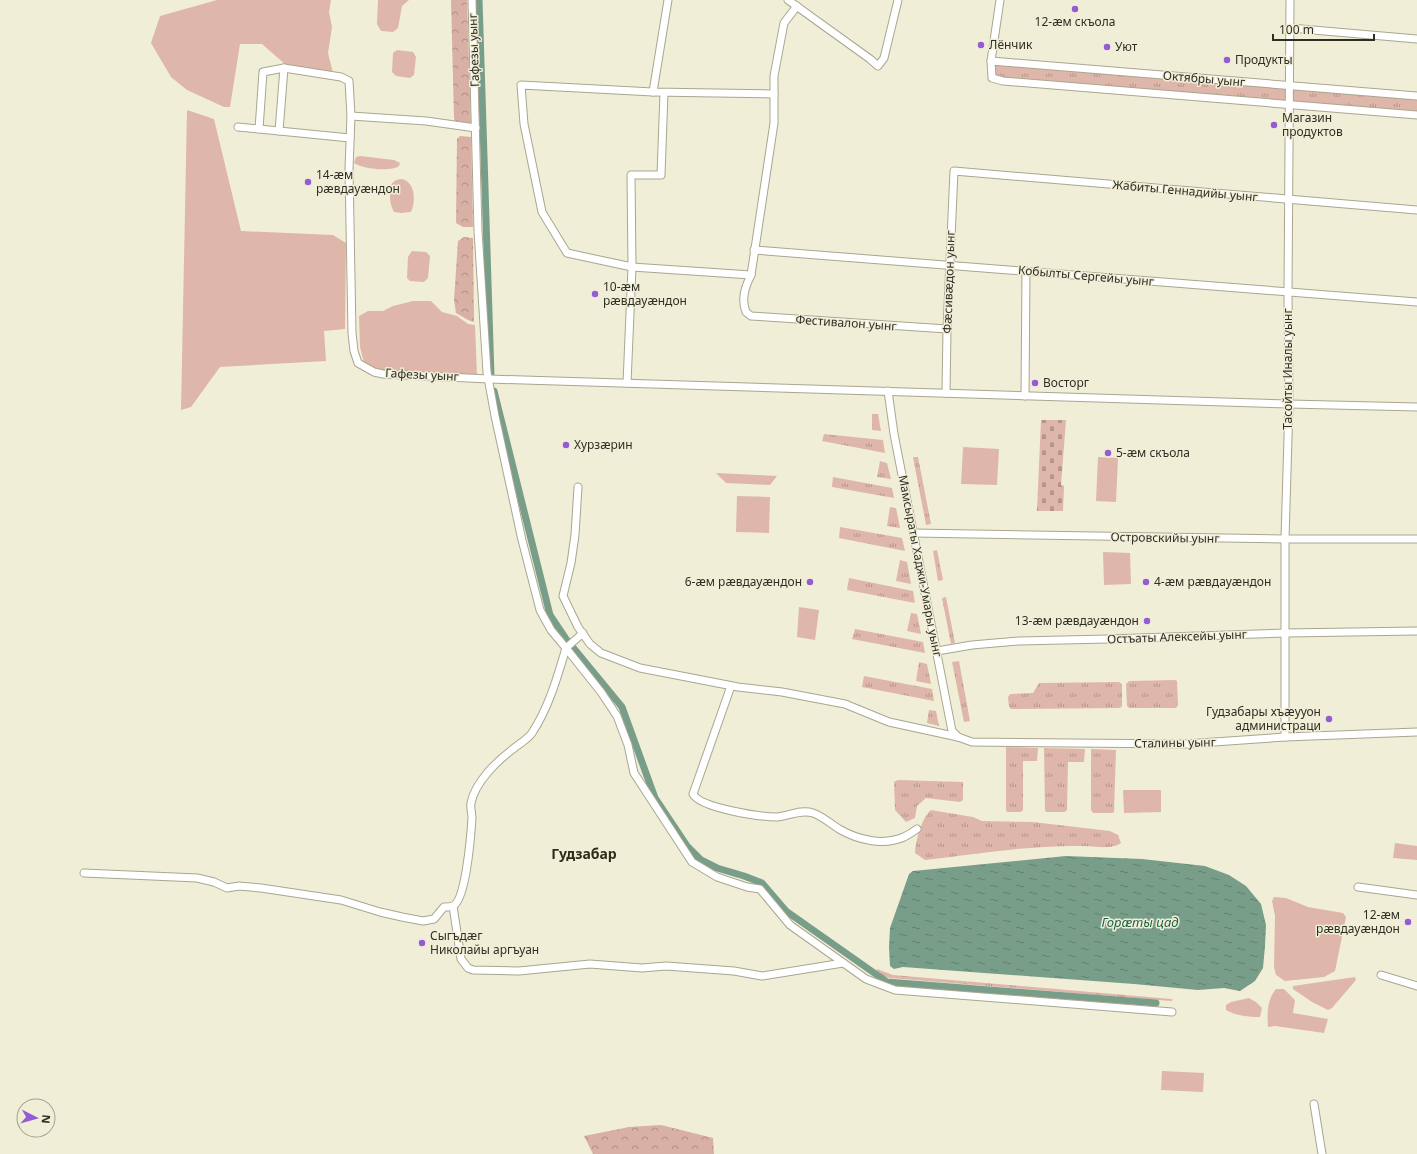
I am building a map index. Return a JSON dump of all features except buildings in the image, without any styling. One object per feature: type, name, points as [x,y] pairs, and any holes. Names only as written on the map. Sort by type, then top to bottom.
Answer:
[{"type":"street","name":"Гафезы уынг","points":[[259,129],[263,72],[284,68],[341,77],[349,81],[351,116],[349,169],[352,332],[354,351],[358,363],[374,372],[383,374],[489,379],[487,372],[478,232],[472,0]]},
{"type":"street","points":[[653,92],[668,0]]},
{"type":"street","points":[[788,0],[878,66],[884,58],[898,0]]},
{"type":"street","points":[[991,61],[1000,0]]},
{"type":"street","name":"Тасойты Иналы уынг","points":[[1285,737],[1285,539],[1289,404],[1288,292],[1290,0]]},
{"type":"street","points":[[774,94],[664,93],[520,85],[524,124],[542,212],[567,252],[632,267],[751,275],[774,123],[774,94],[774,76],[784,23],[797,6]]},
{"type":"street","points":[[1290,28],[1417,39]]},
{"type":"street","name":"Октябры уынг","points":[[1417,96],[991,61],[992,78],[1003,81],[1417,115]]},
{"type":"street","points":[[279,131],[284,68]]},
{"type":"street","points":[[627,383],[632,267],[631,175],[661,175],[664,93]]},
{"type":"street","points":[[351,116],[426,121],[476,128]]},
{"type":"street","points":[[238,127],[350,138]]},
{"type":"street","name":"Жабиты Геннадийы уынг","points":[[954,171],[1417,210]]},
{"type":"street","name":"Фæсивæдон уынг","points":[[946,393],[947,329],[954,171]]},
{"type":"street","name":"Кобылты Сергейы уынг","points":[[754,250],[1417,302]]},
{"type":"street","points":[[1025,396],[1026,271]]},
{"type":"street","name":"Фестивалон уынг","points":[[751,275],[745,288],[743,305],[746,312],[751,316],[947,329]]},
{"type":"street","points":[[1172,1012],[895,990],[866,979],[790,925],[760,889],[747,887],[717,877],[692,862],[634,773],[628,745],[617,716],[567,647],[551,630],[540,610],[522,540],[495,416],[489,379],[1417,407]]},
{"type":"street","name":"Мамсыраты Хаджи-Умары уынг","points":[[888,392],[894,434],[952,731],[958,737]]},
{"type":"street","name":"Сталины уынг","points":[[578,487],[575,535],[571,563],[563,596],[581,634],[590,644],[601,653],[640,668],[731,686],[782,692],[845,704],[889,722],[958,737],[972,742],[1187,744],[1285,737],[1417,732]]},
{"type":"street","name":"Островскийы уынг","points":[[914,533],[1285,539],[1417,539]]},
{"type":"street","name":"Остъаты Алексейы уынг","points":[[937,651],[972,645],[1019,641],[1286,633],[1417,631]]},
{"type":"street","points":[[84,873],[197,878],[214,882],[227,888],[239,886],[253,887],[341,900],[380,912],[423,921],[434,919],[444,907],[453,906],[457,903],[460,895],[468,864],[472,818],[471,803],[477,790],[486,774],[531,735],[545,711],[567,647],[581,634]]},
{"type":"street","points":[[731,686],[693,794],[695,798],[716,807],[768,816],[783,816],[804,812],[813,813],[855,837],[864,840],[892,841],[905,837],[917,829]]},
{"type":"street","points":[[1358,887],[1417,895]]},
{"type":"street","points":[[453,906],[461,959],[468,968],[473,970],[519,971],[590,964],[642,968],[666,966],[734,971],[762,976],[843,963]]},
{"type":"street","points":[[1381,975],[1417,986]]},
{"type":"street","points":[[1314,1104],[1322,1154]]},
{"type":"green space","points":[[217,0],[331,0],[329,12],[332,27],[328,53],[333,73],[293,71],[262,44],[240,44],[230,107],[224,107],[187,90],[171,77],[151,43],[160,16]]},
{"type":"green space","points":[[378,0],[409,0],[402,6],[398,28],[393,32],[381,31],[377,24]]},
{"type":"green space","points":[[451,0],[467,0],[471,127],[458,126],[454,118]]},
{"type":"green space","points":[[397,50],[413,52],[416,57],[414,75],[410,78],[396,76],[392,72],[393,53]]},
{"type":"green space","points":[[995,65],[1285,88],[1287,89],[1287,101],[996,77]]},
{"type":"green space","points":[[1294,88],[1417,98],[1417,113],[1292,102]]},
{"type":"green space","points":[[187,110],[214,119],[241,231],[333,235],[346,243],[345,329],[324,331],[326,361],[220,367],[191,407],[181,410]]},
{"type":"green space","points":[[460,136],[471,137],[473,227],[463,227],[456,223],[457,139]]},
{"type":"green space","points":[[360,156],[394,160],[400,163],[399,166],[390,169],[363,167],[354,163],[356,157]]},
{"type":"green space","points":[[402,179],[410,184],[412,188],[414,203],[411,212],[394,212],[390,202],[390,190],[392,183],[396,180]]},
{"type":"green space","points":[[464,237],[473,238],[474,322],[456,313],[454,300],[458,241]]},
{"type":"green space","points":[[412,251],[426,252],[430,256],[428,278],[424,282],[410,281],[407,278],[408,257]]},
{"type":"green space","points":[[413,301],[431,301],[442,312],[457,316],[468,324],[475,325],[477,377],[382,377],[364,363],[360,347],[359,316],[368,311],[383,311],[393,306]]},
{"type":"green space","points":[[872,414],[878,414],[881,431],[872,430]]},
{"type":"green space","points":[[1041,420],[1066,420],[1061,485],[1064,486],[1063,511],[1037,511]]},
{"type":"green space","points":[[824,434],[883,440],[885,453],[822,441]]},
{"type":"green space","points":[[963,447],[999,449],[997,485],[961,484]]},
{"type":"green space","points":[[913,457],[918,457],[931,524],[926,525]]},
{"type":"green space","points":[[1098,457],[1118,458],[1116,502],[1096,501]]},
{"type":"green space","points":[[880,461],[887,463],[891,479],[877,477]]},
{"type":"green space","points":[[716,473],[777,476],[770,485],[726,483]]},
{"type":"green space","points":[[833,477],[892,488],[894,498],[832,487]]},
{"type":"green space","points":[[737,496],[770,497],[769,533],[736,532]]},
{"type":"green space","points":[[890,507],[896,508],[900,528],[887,526]]},
{"type":"green space","points":[[840,527],[902,538],[905,551],[839,538]]},
{"type":"green space","points":[[937,550],[943,580],[938,581],[933,551]]},
{"type":"green space","points":[[1103,552],[1130,553],[1131,584],[1104,585]]},
{"type":"green space","points":[[900,560],[907,562],[911,584],[896,581]]},
{"type":"green space","points":[[849,578],[913,591],[915,603],[847,590]]},
{"type":"green space","points":[[946,597],[955,643],[951,644],[942,598]]},
{"type":"green space","points":[[799,607],[819,610],[815,640],[797,637]]},
{"type":"green space","points":[[911,613],[917,614],[921,634],[907,631]]},
{"type":"green space","points":[[855,629],[923,642],[925,653],[852,639]]},
{"type":"green space","points":[[959,661],[970,721],[964,722],[952,662]]},
{"type":"green space","points":[[919,662],[927,664],[931,684],[916,681]]},
{"type":"green space","points":[[864,676],[932,689],[934,701],[862,687]]},
{"type":"green space","points":[[1129,681],[1177,681],[1178,705],[1176,708],[1129,708],[1127,706],[1126,684]]},
{"type":"green space","points":[[1119,682],[1122,684],[1122,706],[1120,708],[1011,709],[1009,707],[1008,697],[1010,694],[1033,693],[1039,683]]},
{"type":"green space","points":[[929,710],[936,711],[939,726],[927,723]]},
{"type":"green space","points":[[1006,747],[1038,748],[1037,761],[1023,761],[1023,810],[1021,812],[1007,812],[1006,810]]},
{"type":"green space","points":[[1044,748],[1085,749],[1084,762],[1068,762],[1067,810],[1065,812],[1046,812],[1045,810]]},
{"type":"green space","points":[[1091,749],[1116,750],[1114,812],[1112,813],[1093,813],[1091,810]]},
{"type":"green space","points":[[898,780],[963,782],[963,800],[960,802],[926,798],[917,806],[915,818],[906,822],[895,810],[894,782]]},
{"type":"green space","points":[[1123,790],[1161,790],[1161,812],[1124,813]]},
{"type":"green space","points":[[931,810],[973,817],[982,821],[1033,822],[1110,831],[1118,835],[1121,843],[1108,847],[1063,846],[1023,848],[925,860],[915,853],[922,824],[927,814]]},
{"type":"green space","points":[[1395,843],[1417,846],[1417,860],[1393,858]]},
{"type":"green space","points":[[1274,897],[1286,898],[1308,907],[1343,913],[1346,917],[1335,971],[1324,977],[1285,981],[1276,975],[1274,967],[1275,916],[1272,901]]},
{"type":"green space","points":[[877,969],[893,975],[1173,1000],[890,978],[884,977],[876,972]]},
{"type":"green space","points":[[1355,977],[1356,980],[1332,1008],[1328,1010],[1312,1002],[1293,989],[1293,986]]},
{"type":"green space","points":[[1276,989],[1284,989],[1295,1000],[1293,1013],[1328,1019],[1324,1033],[1275,1026],[1268,1027],[1268,1006]]},
{"type":"green space","points":[[1249,998],[1262,1008],[1260,1017],[1243,1016],[1226,1010],[1226,1005],[1231,1002]]},
{"type":"green space","points":[[1162,1071],[1204,1073],[1203,1092],[1161,1090]]},
{"type":"green space","points":[[661,1125],[713,1138],[714,1154],[593,1154],[584,1136],[629,1127]]},
{"type":"water","name":"Горӕты цад","points":[[1066,856],[1142,859],[1205,866],[1229,875],[1246,886],[1261,904],[1266,925],[1263,968],[1255,981],[1240,991],[1224,988],[1198,990],[903,967],[894,969],[890,966],[890,928],[909,874],[913,871]]},
{"type":"waterway","points":[[479,0],[491,376]]},
{"type":"waterway","points":[[494,391],[550,615],[566,639],[622,707],[655,798],[687,846],[701,860],[717,868],[762,883],[786,911],[887,982],[1156,1003]]},
{"type":"place","name":"12-æм скъола","points":[[1075,9]]},
{"type":"place","name":"Лёнчик","points":[[981,45]]},
{"type":"place","name":"Уют","points":[[1107,47]]},
{"type":"place","name":"Продукты","points":[[1227,60]]},
{"type":"place","name":"Магазин продуктов","points":[[1274,125]]},
{"type":"place","name":"14-æм рӕвдауӕндон","points":[[308,182]]},
{"type":"place","name":"10-æм рӕвдауӕндон","points":[[595,294]]},
{"type":"place","name":"Восторг","points":[[1035,383]]},
{"type":"place","name":"Хурзæрин","points":[[566,445]]},
{"type":"place","name":"5-æм скъола","points":[[1108,453]]},
{"type":"place","name":"6-æм рӕвдауӕндон","points":[[810,582]]},
{"type":"place","name":"4-æм рӕвдауӕндон","points":[[1146,582]]},
{"type":"place","name":"13-æм рӕвдауӕндон","points":[[1147,621]]},
{"type":"place","name":"Гудзабары хъæууон администраци","points":[[1329,719]]},
{"type":"place","name":"12-æм рӕвдауӕндон","points":[[1408,922]]},
{"type":"place","name":"Сыгъдæг Николайы аргъуан","points":[[422,943]]},
{"type":"district","name":"Гудзабар","points":[[584,854]]}]
